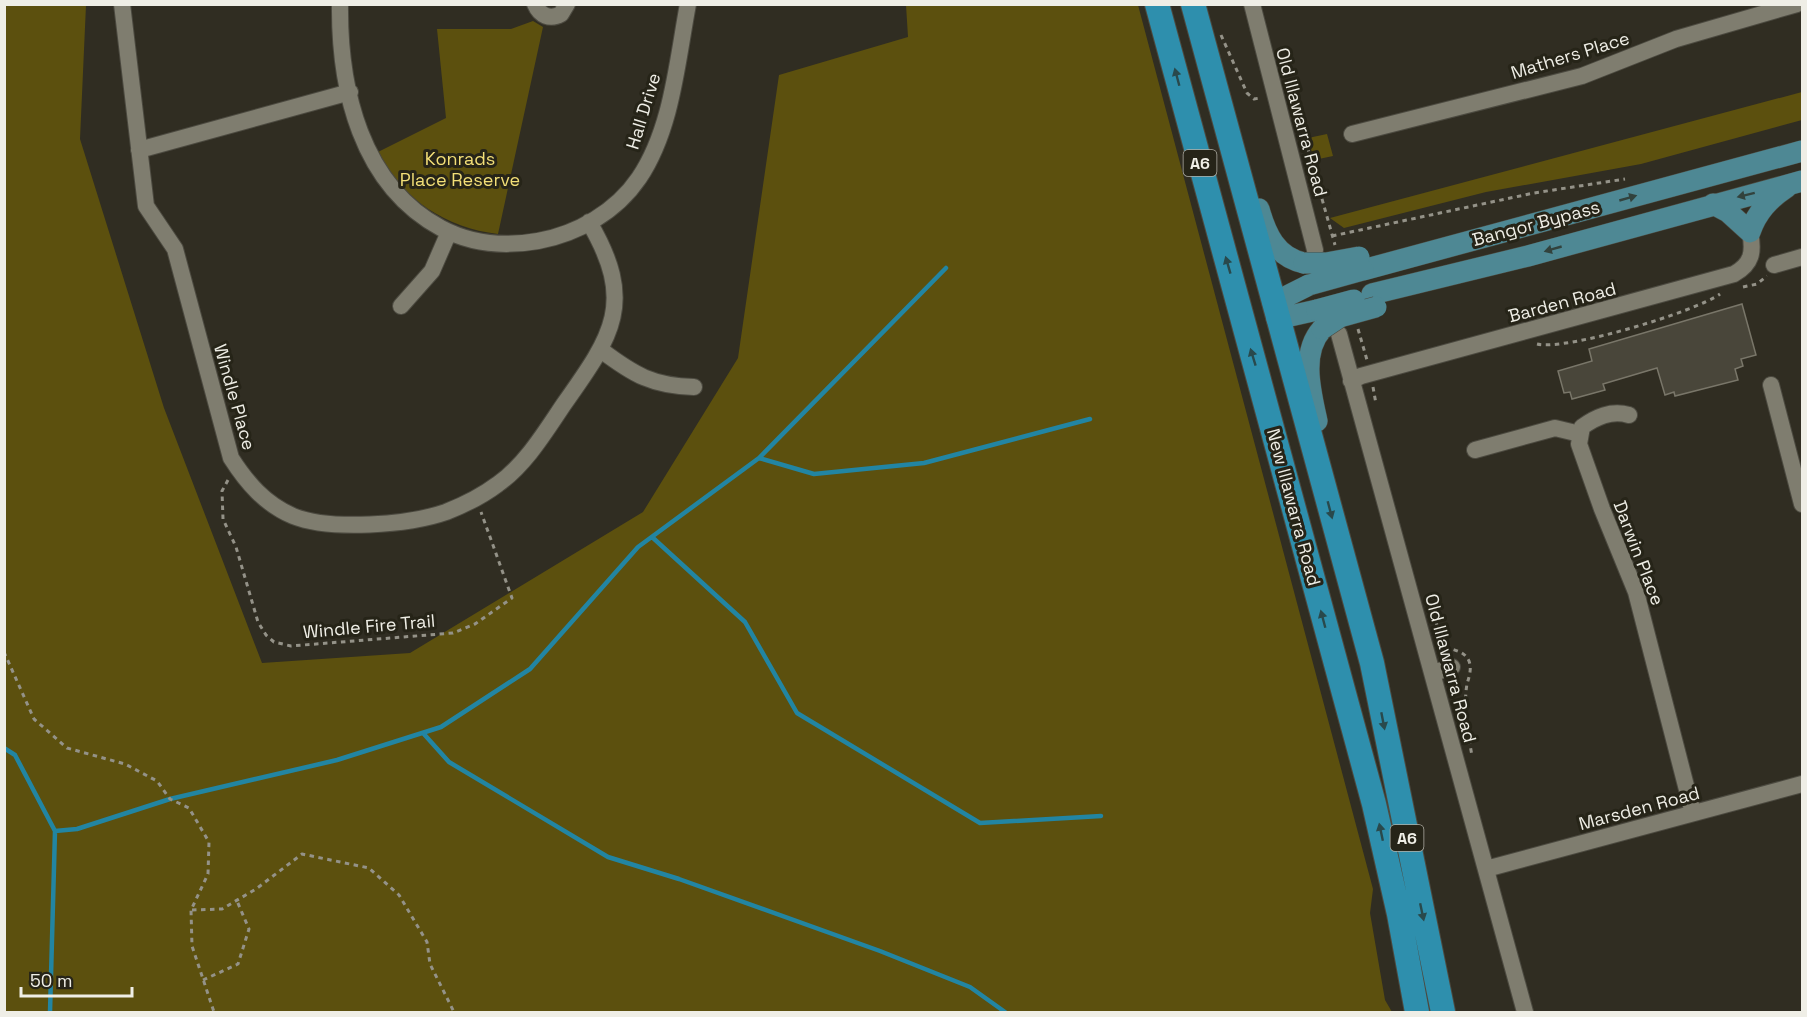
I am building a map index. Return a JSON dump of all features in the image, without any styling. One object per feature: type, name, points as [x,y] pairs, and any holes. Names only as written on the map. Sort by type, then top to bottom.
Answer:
[{"type":"highway","name":"New Illawarra Road","points":[[1157,4],[1374,804],[1399,914],[1417,1012]]},
{"type":"highway","name":"New Illawarra Road","points":[[1196,16],[1372,663],[1443,1012]]},
{"type":"highway","points":[[1245,324],[1275,311]]},
{"type":"main road","points":[[1232,147],[1251,171],[1263,222],[1271,240],[1283,254],[1309,256],[1326,263],[1361,263]]},
{"type":"main road","name":"Bangor Bypass","points":[[1275,311],[1309,285],[1361,263],[1471,241],[1803,151]]},
{"type":"main road","points":[[1713,204],[1728,212],[1750,232],[1755,217],[1766,204],[1797,182]]},
{"type":"main road","name":"Bangor Bypass","points":[[1275,311],[1326,324],[1374,301],[1797,182]]},
{"type":"main road","points":[[1320,473],[1324,447],[1312,398],[1310,362],[1312,346],[1326,324]]},
{"type":"street","name":"Windle Place","points":[[122,4],[146,206],[175,249],[231,458],[250,486],[278,508],[309,521],[344,524],[411,520],[444,512],[475,498],[500,483],[523,461],[601,350],[612,323],[615,291],[608,259],[590,222]]},
{"type":"street","name":"Hall Drive","points":[[340,4],[342,44],[350,92],[367,150],[387,184],[417,213],[449,232],[480,242],[521,244],[564,234],[590,222],[627,192],[638,179],[656,147],[674,80],[687,4]]},
{"type":"street","points":[[535,4],[541,14],[551,17],[561,14],[567,4]]},
{"type":"street","name":"Old Illawarra Road","points":[[1251,4],[1309,256]]},
{"type":"street","name":"Mathers Place","points":[[1352,134],[1582,76],[1676,39],[1797,4]]},
{"type":"street","points":[[139,150],[350,92]]},
{"type":"street","points":[[401,306],[432,271],[449,232]]},
{"type":"street","name":"Barden Road","points":[[1352,381],[1375,382],[1734,274],[1745,268],[1753,256],[1750,232]]},
{"type":"street","points":[[1774,265],[1803,257]]},
{"type":"street","name":"Old Illawarra Road","points":[[1326,324],[1352,381],[1525,1012]]},
{"type":"street","points":[[601,350],[639,376],[655,383],[694,387]]},
{"type":"street","points":[[1771,385],[1803,504]]},
{"type":"street","points":[[1476,450],[1555,428],[1580,434],[1582,427],[1596,417],[1620,412],[1629,414]]},
{"type":"street","name":"Darwin Place","points":[[1580,434],[1579,444],[1602,509],[1636,592],[1693,813]]},
{"type":"street","points":[[1433,672],[1452,667]]},
{"type":"street","name":"Marsden Road","points":[[1486,869],[1803,784]]},
{"type":"path","points":[[1196,16],[1224,36],[1247,93],[1254,99],[1274,97]]},
{"type":"path","points":[[1332,236],[1534,193],[1629,179]]},
{"type":"path","points":[[1739,288],[1757,284],[1770,274],[1774,265]]},
{"type":"path","points":[[1532,343],[1554,346],[1632,327],[1705,304],[1721,293],[1730,291]]},
{"type":"path","points":[[1357,323],[1375,382],[1377,412]]},
{"type":"path","name":"Windle Fire Trail","points":[[231,458],[230,476],[222,491],[223,519],[236,547],[258,622],[266,635],[274,642],[291,646],[453,633],[475,624],[512,598],[475,498]]},
{"type":"path","points":[[1428,595],[1442,643],[1460,651],[1469,661],[1470,674],[1465,701],[1473,762]]},
{"type":"path","points":[[4,652],[34,719],[67,748],[125,764],[157,781],[170,799],[189,808],[209,842],[208,874],[191,910],[192,946],[214,1012]]},
{"type":"path","points":[[191,910],[222,909],[302,855],[369,868],[399,895],[427,942],[430,964],[454,1012]]},
{"type":"path","points":[[203,980],[238,964],[249,929],[237,900]]},
{"type":"green space","points":[[5,4],[86,5],[80,139],[164,408],[262,663],[410,653],[643,512],[738,358],[779,75],[908,37],[906,5],[1138,5],[1373,889],[1370,913],[1385,1000],[1392,1012],[5,1012]]},
{"type":"green space","name":"Konrads Place Reserve","points":[[533,21],[543,27],[498,234],[479,231],[444,218],[413,197],[388,169],[378,152],[446,118],[437,29],[511,29]]},
{"type":"green space","points":[[1802,92],[1802,120],[1641,164],[1486,192],[1344,228],[1330,218]]},
{"type":"green space","points":[[1327,134],[1333,156],[1314,160],[1308,138]]},
{"type":"building","points":[[1742,304],[1756,355],[1741,359],[1743,366],[1735,369],[1738,380],[1675,396],[1674,392],[1665,395],[1657,368],[1603,384],[1605,390],[1572,399],[1570,392],[1564,393],[1558,371],[1592,361],[1589,349]]},
{"type":"waterway","points":[[55,831],[77,829],[170,799],[337,760],[441,727],[530,669],[638,547],[759,458],[946,268]]},
{"type":"waterway","points":[[759,458],[814,474],[924,463],[1090,419]]},
{"type":"waterway","points":[[652,537],[745,622],[797,713],[980,823],[1101,816]]},
{"type":"waterway","points":[[423,733],[449,762],[608,857],[679,879],[880,951],[970,987],[1005,1012]]},
{"type":"waterway","points":[[4,748],[15,755],[55,831],[50,1012]]}]
